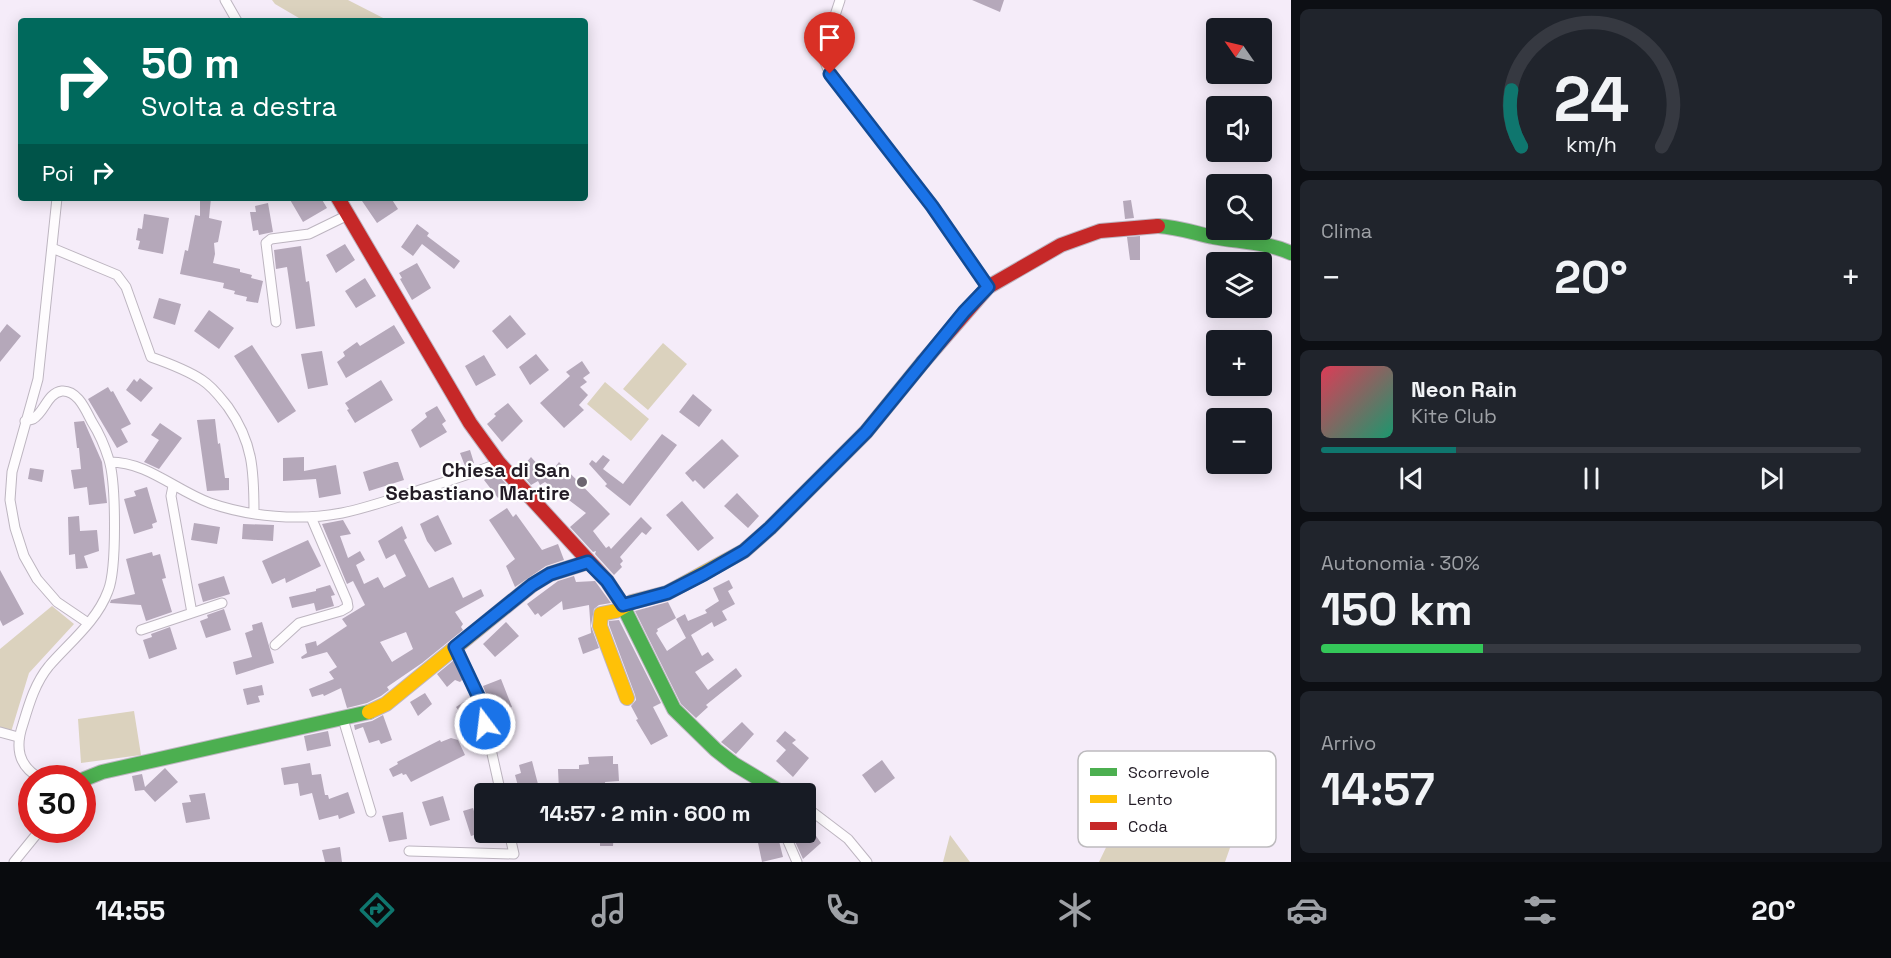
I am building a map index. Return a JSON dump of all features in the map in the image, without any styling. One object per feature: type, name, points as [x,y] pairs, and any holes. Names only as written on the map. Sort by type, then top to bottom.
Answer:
[{"type":"street","points":[[225,0],[235,18]]},
{"type":"street","points":[[840,0],[822,55],[830,74],[932,206],[988,287]]},
{"type":"street","points":[[57,201],[38,379],[12,472],[10,500],[15,528],[24,556],[37,579],[57,602],[88,623]]},
{"type":"street","points":[[340,201],[470,423],[499,463],[607,581],[623,605],[674,709],[716,750],[734,764],[767,783]]},
{"type":"street","points":[[276,322],[266,243],[309,234],[348,215]]},
{"type":"street","points":[[627,698],[600,626],[601,614],[616,611],[623,605],[667,593],[744,551],[866,432],[964,312],[988,287],[1061,245],[1100,231],[1173,226],[1214,237],[1275,246],[1291,253]]},
{"type":"street","points":[[52,248],[117,275],[126,287],[151,357],[202,380],[217,392],[239,423],[251,452],[254,476],[254,513]]},
{"type":"street","points":[[24,765],[18,751],[18,737],[34,689],[48,668],[103,603],[109,589],[114,546],[110,462],[94,425],[77,397],[68,391],[60,391],[52,396],[34,418],[25,421]]},
{"type":"street","points":[[110,462],[124,462],[140,466],[173,486],[234,511],[311,518],[374,505],[499,463]]},
{"type":"street","points":[[173,486],[171,496],[192,613]]},
{"type":"street","points":[[275,645],[299,623],[342,611],[348,607],[348,601],[311,518]]},
{"type":"street","points":[[96,774],[370,712],[386,704],[532,585],[550,574],[588,562]]},
{"type":"street","points":[[141,630],[222,603]]},
{"type":"street","points":[[455,647],[480,700],[499,783]]},
{"type":"street","points":[[343,719],[371,812]]},
{"type":"street","points":[[0,732],[18,737]]},
{"type":"street","points":[[816,815],[848,839],[867,862]]},
{"type":"street","points":[[14,862],[31,843]]},
{"type":"street","points":[[409,851],[514,854],[512,843]]},
{"type":"street","points":[[789,843],[797,862]]},
{"type":"shaded area","points":[[272,0],[348,0],[383,18],[299,18]]},
{"type":"shaded area","points":[[663,343],[687,364],[648,410],[623,389]]},
{"type":"shaded area","points":[[605,382],[649,419],[631,441],[587,404]]},
{"type":"shaded area","points":[[52,606],[74,624],[29,673],[11,732],[0,730],[0,649]]},
{"type":"shaded area","points":[[134,711],[141,755],[81,763],[78,719]]},
{"type":"shaded area","points":[[950,835],[970,862],[943,862]]},
{"type":"shaded area","points":[[1106,847],[1230,847],[1225,862],[1099,862]]},
{"type":"building","points":[[972,0],[1004,0],[1000,12]]},
{"type":"building","points":[[1131,200],[1134,218],[1125,219],[1123,201]]},
{"type":"building","points":[[200,201],[211,201],[209,218],[222,221],[218,242],[214,243],[213,263],[240,269],[240,272],[252,275],[251,278],[263,281],[258,303],[246,301],[247,297],[223,288],[224,283],[180,274],[185,250],[188,251],[195,215],[200,216]]},
{"type":"building","points":[[291,201],[323,201],[327,208],[303,222]]},
{"type":"building","points":[[362,201],[393,201],[398,209],[377,223]]},
{"type":"building","points":[[268,203],[273,232],[259,235],[258,230],[253,231],[250,212],[256,212],[255,206]]},
{"type":"building","points":[[144,214],[169,218],[163,254],[138,249],[140,241],[136,240],[138,228],[142,229]]},
{"type":"building","points":[[417,224],[429,233],[427,236],[460,261],[454,269],[422,244],[413,256],[401,247]]},
{"type":"building","points":[[1140,236],[1140,260],[1130,260],[1127,237]]},
{"type":"building","points":[[345,244],[355,260],[336,273],[326,255]]},
{"type":"building","points":[[301,246],[306,282],[309,281],[315,326],[296,329],[287,267],[276,269],[274,250]]},
{"type":"building","points":[[417,263],[431,288],[412,300],[399,273]]},
{"type":"building","points":[[365,278],[376,296],[356,308],[345,291]]},
{"type":"building","points":[[159,298],[181,304],[175,325],[153,318]]},
{"type":"building","points":[[209,310],[234,328],[219,349],[194,331]]},
{"type":"building","points":[[510,315],[526,334],[507,349],[492,331]]},
{"type":"building","points":[[7,324],[21,336],[0,362],[0,333]]},
{"type":"building","points":[[394,325],[405,343],[346,378],[337,362],[345,356],[343,352],[357,342],[360,346]]},
{"type":"building","points":[[252,345],[296,411],[278,423],[234,356]]},
{"type":"building","points":[[322,351],[328,385],[308,389],[301,354]]},
{"type":"building","points":[[536,354],[549,370],[530,385],[519,367]]},
{"type":"building","points":[[484,355],[496,375],[476,386],[465,366]]},
{"type":"building","points":[[582,361],[590,373],[583,378],[587,382],[580,387],[588,395],[579,405],[584,410],[564,428],[540,403],[570,376],[566,372]]},
{"type":"building","points":[[140,378],[153,388],[141,402],[126,390],[134,379],[137,382]]},
{"type":"building","points":[[381,380],[393,400],[355,423],[345,403]]},
{"type":"building","points":[[108,387],[111,392],[113,391],[131,424],[121,429],[128,442],[117,448],[88,399]]},
{"type":"building","points":[[693,394],[712,410],[699,427],[679,412]]},
{"type":"building","points":[[508,403],[523,421],[502,442],[487,424],[496,416],[494,414]]},
{"type":"building","points":[[437,406],[446,421],[442,424],[447,432],[420,448],[411,430],[427,417],[425,413]]},
{"type":"building","points":[[215,419],[225,478],[229,478],[229,490],[207,491],[197,420]]},
{"type":"building","points":[[84,421],[102,462],[107,503],[89,505],[87,487],[74,489],[71,470],[81,469],[74,422]]},
{"type":"building","points":[[160,423],[182,438],[159,469],[144,462],[159,440],[151,435]]},
{"type":"building","points":[[662,434],[677,445],[630,506],[605,486],[607,484],[589,464],[592,460],[596,463],[603,455],[610,460],[603,469],[623,484]]},
{"type":"building","points":[[722,439],[739,456],[704,489],[685,473]]},
{"type":"building","points":[[470,450],[474,463],[465,466],[460,453]]},
{"type":"building","points":[[304,457],[304,471],[336,465],[341,494],[319,498],[316,479],[283,481],[283,458]]},
{"type":"building","points":[[531,457],[548,476],[559,462],[610,514],[593,531],[606,548],[609,546],[611,549],[641,517],[652,528],[646,535],[642,532],[620,557],[623,561],[620,564],[622,567],[614,575],[595,554],[596,551],[593,552],[570,527],[586,513],[545,482],[540,485],[538,481],[531,485],[519,471]]},
{"type":"building","points":[[398,462],[404,480],[369,491],[363,472]]},
{"type":"building","points":[[30,468],[44,470],[42,482],[28,479]]},
{"type":"building","points":[[495,472],[510,488],[498,498],[484,480]]},
{"type":"building","points":[[147,487],[157,522],[152,524],[153,528],[134,534],[124,499],[136,496],[134,491]]},
{"type":"building","points":[[737,493],[759,516],[748,528],[724,506]]},
{"type":"building","points":[[682,501],[714,538],[698,551],[666,515]]},
{"type":"building","points":[[507,508],[513,517],[516,514],[542,550],[558,544],[564,560],[546,566],[515,587],[506,566],[515,559],[489,520]]},
{"type":"building","points":[[438,515],[452,544],[435,552],[427,541],[420,524]]},
{"type":"building","points":[[79,516],[80,531],[97,530],[99,551],[84,556],[88,568],[76,569],[75,554],[69,555],[68,517]]},
{"type":"building","points":[[343,520],[351,534],[340,536],[348,558],[360,551],[365,560],[356,565],[364,584],[378,577],[384,588],[406,576],[395,554],[386,559],[378,541],[402,526],[407,538],[404,540],[429,588],[453,577],[463,598],[481,589],[484,596],[455,612],[463,624],[461,627],[463,630],[422,663],[387,687],[389,690],[381,696],[367,703],[347,708],[341,688],[324,696],[323,694],[312,697],[309,689],[334,679],[329,672],[337,667],[327,652],[302,659],[301,657],[307,653],[305,644],[316,641],[317,646],[347,626],[342,619],[365,605],[353,581],[347,584],[322,524]],"holes":[[[406,632],[413,649],[392,662],[380,642]]]},
{"type":"building","points":[[194,523],[220,527],[217,544],[191,540]]},
{"type":"building","points":[[243,524],[274,525],[273,541],[242,539]]},
{"type":"building","points":[[308,540],[321,566],[286,583],[285,578],[272,584],[262,561]]},
{"type":"building","points":[[152,552],[153,556],[160,554],[166,578],[162,579],[172,612],[146,621],[141,605],[110,603],[111,600],[135,594],[126,559]]},
{"type":"building","points":[[0,570],[24,614],[3,626],[0,620]]},
{"type":"building","points":[[224,576],[230,594],[203,602],[198,584]]},
{"type":"building","points":[[574,576],[576,582],[595,581],[611,603],[599,605],[594,609],[591,626],[599,648],[583,654],[578,638],[591,633],[589,605],[563,610],[562,601],[541,617],[538,613],[535,615],[527,604],[558,581]]},
{"type":"building","points":[[729,580],[733,588],[728,591],[735,604],[722,611],[727,620],[714,627],[712,622],[691,635],[702,656],[708,652],[714,660],[695,672],[708,690],[736,668],[742,676],[706,705],[708,707],[696,718],[681,704],[635,611],[668,602],[676,618],[657,629],[656,633],[667,651],[686,638],[676,619],[685,614],[688,621],[707,613],[705,610],[719,601],[713,588]]},
{"type":"building","points":[[330,585],[335,595],[331,596],[334,606],[316,611],[314,603],[292,608],[289,597],[316,591],[316,589]]},
{"type":"building","points":[[224,609],[231,630],[206,638],[200,621],[208,618],[207,615]]},
{"type":"building","points":[[619,620],[661,703],[653,707],[668,736],[651,745],[636,720],[638,719],[631,706],[636,700],[635,695],[609,625],[609,621]]},
{"type":"building","points":[[262,622],[274,663],[236,675],[233,662],[252,657],[245,633],[253,630],[252,625]]},
{"type":"building","points":[[506,622],[519,636],[495,657],[483,644]]},
{"type":"building","points":[[170,627],[177,649],[149,659],[143,640],[152,637],[151,634]]},
{"type":"building","points":[[454,660],[463,679],[460,682],[455,680],[447,687],[437,674]]},
{"type":"building","points":[[501,679],[512,707],[494,714],[483,686]]},
{"type":"building","points":[[262,685],[264,695],[258,696],[260,702],[247,705],[243,689]]},
{"type":"building","points":[[425,693],[432,704],[418,716],[410,702]]},
{"type":"building","points":[[468,699],[475,709],[478,721],[470,726],[456,707]]},
{"type":"building","points":[[383,715],[392,740],[381,744],[379,740],[369,743],[363,727],[355,730],[354,725],[372,721]]},
{"type":"building","points":[[742,722],[754,734],[736,754],[721,742]]},
{"type":"building","points":[[328,731],[331,746],[307,751],[304,736]]},
{"type":"building","points":[[785,731],[796,740],[792,743],[809,758],[793,777],[776,761],[786,750],[776,741]]},
{"type":"building","points":[[451,738],[458,740],[465,755],[411,782],[406,774],[402,773],[393,777],[389,769],[398,764],[397,762],[440,740],[441,742]]},
{"type":"building","points":[[613,756],[613,764],[618,764],[619,781],[559,783],[558,769],[579,769],[579,765],[589,764],[588,757]]},
{"type":"building","points":[[882,760],[895,778],[875,793],[862,775]]},
{"type":"building","points":[[532,761],[538,783],[517,783],[515,775],[521,773],[519,765]]},
{"type":"building","points":[[310,763],[312,775],[321,774],[325,795],[328,795],[329,799],[348,792],[355,813],[339,819],[338,815],[319,820],[312,793],[300,796],[298,783],[284,785],[281,768]]},
{"type":"building","points":[[165,768],[178,782],[155,802],[144,790],[135,791],[132,776],[142,774],[145,787]]},
{"type":"building","points":[[205,793],[210,819],[186,823],[182,803],[191,802],[189,795]]},
{"type":"building","points":[[443,796],[450,820],[430,826],[422,802]]},
{"type":"building","points":[[473,808],[474,835],[471,836],[463,811]]},
{"type":"building","points":[[403,812],[407,839],[389,842],[382,816]]},
{"type":"building","points":[[816,836],[821,843],[803,859],[796,843],[816,843]]},
{"type":"building","points":[[600,843],[613,843],[613,846],[600,846]]},
{"type":"building","points":[[758,843],[780,843],[783,857],[762,862]]},
{"type":"building","points":[[340,847],[342,862],[325,862],[322,850]]},
{"type":"traffic: fast","points":[[1158,226],[1262,244],[1291,253]]},
{"type":"traffic: fast","points":[[622,604],[674,709],[716,750],[766,783]]},
{"type":"traffic: fast","points":[[96,774],[369,712]]},
{"type":"traffic: slow","points":[[627,698],[600,626],[601,614],[616,611],[632,602],[667,593],[744,551],[866,432],[923,362]]},
{"type":"traffic: slow","points":[[369,712],[386,704],[532,585],[550,574],[588,562]]},
{"type":"traffic: jam","points":[[340,201],[470,423],[499,463],[607,581],[622,604]]},
{"type":"traffic: jam","points":[[923,362],[988,287],[1061,245],[1100,231],[1158,226]]},
{"type":"place","name":"Chiesa di San Sebastiano Martire","points":[[582,482]]},
{"type":"route","points":[[485,724],[480,700],[455,647],[532,585],[550,574],[588,562],[607,581],[623,605],[667,593],[744,551],[866,432],[964,312],[988,287],[932,206],[830,74]]}]
